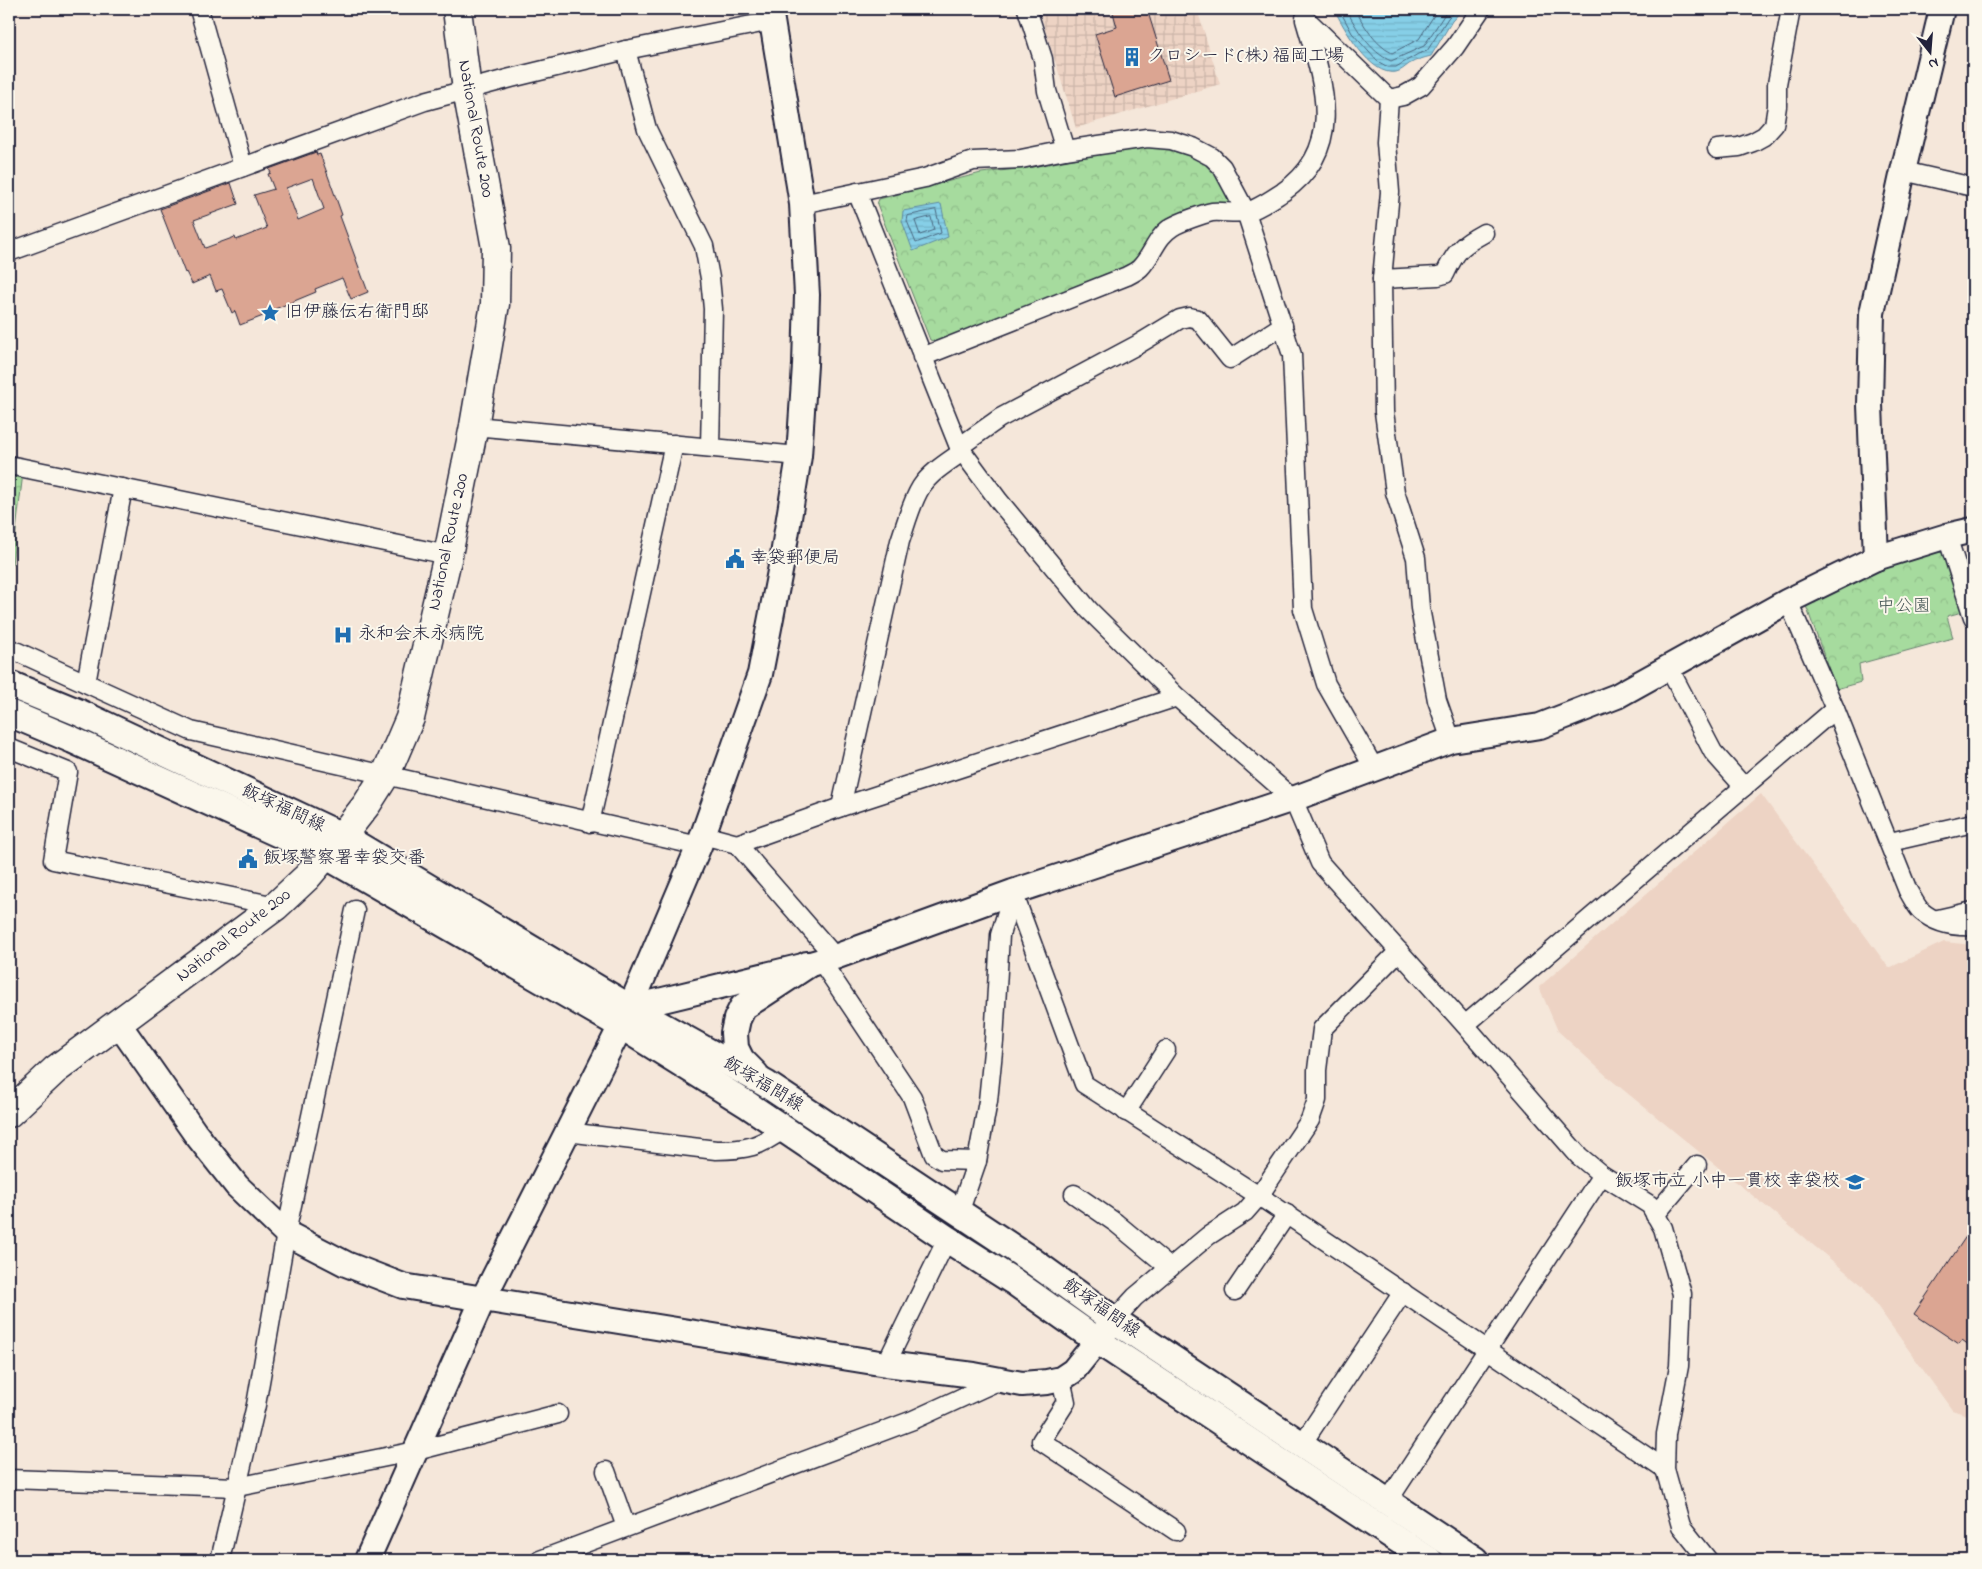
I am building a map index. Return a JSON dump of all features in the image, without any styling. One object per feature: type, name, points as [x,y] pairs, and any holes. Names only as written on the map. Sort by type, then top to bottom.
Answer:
[{"type":"highway","name":"National Route 200","points":[[9,1113],[55,1070],[276,906],[307,877],[367,804],[386,774],[410,718],[448,555],[474,426],[495,304],[496,248],[467,90],[456,9]]},
{"type":"main road","name":"飯塚福間線","points":[[9,684],[80,713],[334,846],[625,1017],[784,1129],[947,1239],[1013,1281],[1098,1341],[1429,1560]]},
{"type":"main road","name":"飯塚福間線","points":[[9,713],[334,846]]},
{"type":"main road","points":[[766,1084],[740,1060],[735,1048],[734,1033],[737,1019],[743,1008],[821,961]]},
{"type":"main road","name":"飯塚福間線","points":[[625,1017],[766,1084],[1031,1260],[1114,1320],[1475,1560]]},
{"type":"street","points":[[200,9],[243,167]]},
{"type":"street","points":[[1027,9],[1043,59],[1046,91],[1065,150]]},
{"type":"street","points":[[1389,99],[1403,96],[1421,86],[1455,47],[1481,9]]},
{"type":"street","points":[[1717,150],[1739,147],[1753,142],[1764,136],[1774,125],[1777,106],[1777,84],[1791,9]]},
{"type":"street","points":[[1876,558],[1870,405],[1872,314],[1903,171],[1942,9]]},
{"type":"street","points":[[1303,13],[1389,99],[1386,142],[1390,192],[1382,279],[1384,412],[1395,492],[1416,558],[1420,608],[1437,700],[1451,740]]},
{"type":"street","points":[[922,357],[1127,276],[1140,268],[1160,237],[1173,226],[1211,212],[1246,212],[1274,198],[1298,182],[1316,157],[1325,130],[1326,107],[1322,76],[1303,13]]},
{"type":"street","points":[[9,252],[425,101],[511,78],[771,15],[802,204],[807,295],[799,456],[782,560],[760,674],[701,840],[625,1017],[483,1299],[367,1560]]},
{"type":"street","points":[[626,50],[647,129],[704,246],[713,309],[710,447]]},
{"type":"street","points":[[802,204],[925,178],[973,162],[1022,159],[1065,150],[1148,138],[1171,140],[1193,147],[1212,157],[1222,167],[1246,212],[1292,354],[1303,609],[1326,684],[1374,768]]},
{"type":"street","points":[[1903,171],[1973,187]]},
{"type":"street","points":[[857,192],[922,357],[961,449],[999,501],[1089,610],[1177,697],[1293,799],[1320,863],[1465,1024],[1579,1156],[1602,1175],[1650,1205],[1663,1228],[1682,1294],[1679,1366],[1666,1434],[1665,1469],[1681,1526],[1708,1560]]},
{"type":"street","points":[[1382,279],[1445,274],[1454,255],[1466,243],[1484,233]]},
{"type":"street","points":[[841,807],[900,541],[911,508],[921,487],[961,449],[1000,418],[1137,345],[1180,319],[1190,317],[1198,319],[1230,359],[1283,324]]},
{"type":"street","points":[[474,426],[799,456]]},
{"type":"street","points":[[590,822],[674,444]]},
{"type":"street","points":[[9,465],[448,555]]},
{"type":"street","points":[[86,683],[123,488]]},
{"type":"street","points":[[625,1017],[821,961],[1014,892],[1293,799],[1451,740],[1540,726],[1617,696],[1788,601],[1876,558],[1973,530]]},
{"type":"street","points":[[1947,536],[1973,613]]},
{"type":"street","points":[[1788,601],[1836,709],[1908,891],[1920,910],[1935,920],[1954,927],[1973,926]]},
{"type":"street","points":[[9,648],[191,731],[590,822],[737,844],[841,807],[1177,697]]},
{"type":"street","points":[[1668,668],[1713,752],[1744,787]]},
{"type":"street","points":[[1465,1024],[1836,709]]},
{"type":"street","points":[[9,748],[68,772],[53,860],[276,906]]},
{"type":"street","points":[[1890,842],[1973,823]]},
{"type":"street","points":[[737,844],[821,961],[912,1097],[934,1155],[942,1160],[977,1161]]},
{"type":"street","points":[[1014,892],[1084,1084],[1259,1196],[1665,1469]]},
{"type":"street","points":[[959,1213],[977,1161],[988,1101],[994,1040],[1000,935],[1014,892]]},
{"type":"street","points":[[220,1560],[256,1406],[286,1233],[355,910]]},
{"type":"street","points":[[1935,920],[1973,911]]},
{"type":"street","points":[[118,1023],[194,1133],[237,1186],[286,1233],[346,1264],[403,1286],[886,1364],[974,1375],[1022,1384],[1061,1379],[1073,1371],[1135,1297],[1208,1236],[1245,1212],[1259,1196],[1310,1120],[1316,1100],[1317,1070],[1322,1029],[1398,951]]},
{"type":"street","points":[[1126,1112],[1166,1050]]},
{"type":"street","points":[[566,1132],[731,1150],[757,1146],[768,1141],[784,1129]]},
{"type":"street","points":[[1655,1215],[1697,1165]]},
{"type":"street","points":[[1388,1502],[1602,1175]]},
{"type":"street","points":[[1074,1194],[1116,1223],[1170,1268]]},
{"type":"street","points":[[1235,1291],[1286,1214]]},
{"type":"street","points":[[886,1364],[947,1239]]},
{"type":"street","points":[[1302,1444],[1403,1292]]},
{"type":"street","points":[[1061,1379],[1066,1402],[1042,1441],[1176,1531]]},
{"type":"street","points":[[540,1560],[913,1420],[1000,1380]]},
{"type":"street","points":[[9,1479],[237,1487],[416,1451],[558,1414]]},
{"type":"street","points":[[606,1471],[626,1527]]},
{"type":"shaded area","points":[[1039,9],[1197,9],[1220,84],[1076,128]]},
{"type":"shaded area","name":"飯塚市立 小中一貫校 幸袋校","points":[[1761,794],[1889,968],[1944,942],[1973,945],[1973,1417],[1952,1410],[1862,1285],[1610,1079],[1558,1031],[1539,987]]},
{"type":"green space","points":[[1141,146],[1182,151],[1201,159],[1222,180],[1236,206],[1207,207],[1139,264],[940,343],[930,340],[877,204],[879,199],[981,173],[1027,168]]},
{"type":"green space","points":[[9,470],[23,473],[9,589]]},
{"type":"green space","name":"中公園","points":[[1942,552],[1966,611],[1947,616],[1953,638],[1859,664],[1861,682],[1836,689],[1805,603],[1842,583],[1931,553]]},
{"type":"water","points":[[1334,9],[1463,9],[1452,21],[1431,56],[1414,61],[1396,72],[1386,72],[1377,67],[1359,50]]},
{"type":"water","points":[[941,204],[948,237],[913,251],[902,221],[903,211]]},
{"type":"building","name":"クロシード(株) 福岡工場","points":[[1112,9],[1147,9],[1169,80],[1115,97],[1095,34],[1117,27]]},
{"type":"building","points":[[316,152],[317,155],[320,154],[368,292],[351,299],[342,278],[315,289],[316,292],[275,309],[276,311],[240,325],[235,311],[232,313],[222,289],[216,291],[210,276],[192,284],[185,273],[160,209],[231,183],[238,204],[194,220],[205,248],[235,237],[236,240],[267,228],[254,195],[274,189],[268,174],[271,173],[269,169]],"holes":[[[313,178],[324,209],[298,220],[286,188]]]},
{"type":"building","points":[[1973,1226],[1973,1348],[1962,1340],[1959,1344],[1914,1314]]},
{"type":"place","name":"クロシード(株) 福岡工場","points":[[1132,57]]},
{"type":"place","name":"旧伊藤伝右衛門邸","points":[[270,313]]},
{"type":"place","name":"幸袋郵便局","points":[[735,559]]},
{"type":"place","name":"永和会末永病院","points":[[343,635]]},
{"type":"place","name":"飯塚警察署幸袋交番","points":[[248,859]]},
{"type":"place","name":"飯塚市立 小中一貫校 幸袋校","points":[[1855,1182]]}]
